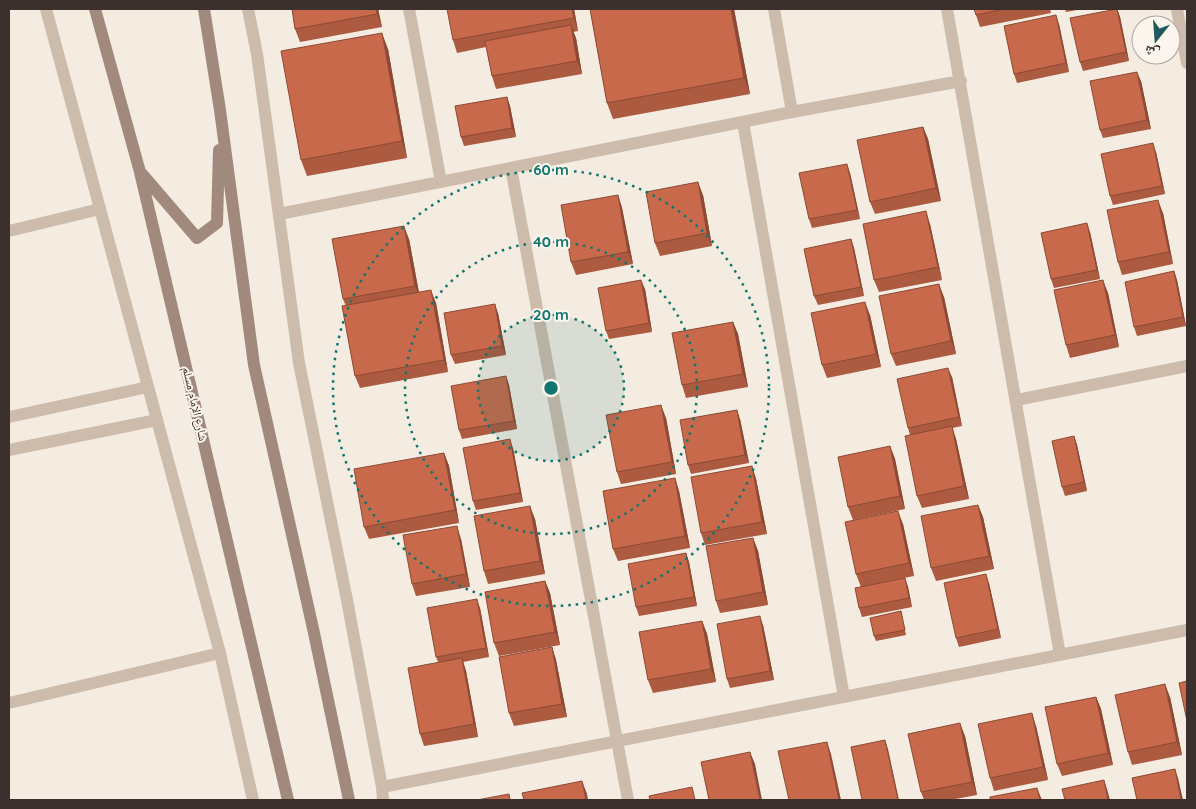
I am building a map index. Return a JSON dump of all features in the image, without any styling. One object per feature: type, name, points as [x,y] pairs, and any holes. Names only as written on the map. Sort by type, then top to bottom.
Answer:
[{"type":"main road","name":"شارع الإمام مسلم","points":[[95,9],[140,172],[288,800]]},
{"type":"main road","points":[[204,9],[220,110],[254,365],[349,800]]},
{"type":"main road","points":[[140,172],[197,238],[217,223],[220,110]]},
{"type":"street","points":[[46,9],[220,654],[253,800]]},
{"type":"street","points":[[248,9],[257,54],[299,363],[347,600],[383,800]]},
{"type":"street","points":[[409,9],[441,182]]},
{"type":"street","points":[[774,9],[792,112]]},
{"type":"street","points":[[947,9],[1060,655]]},
{"type":"street","points":[[1177,9],[1187,64]]},
{"type":"street","points":[[279,214],[792,112],[961,81]]},
{"type":"street","points":[[743,122],[844,697]]},
{"type":"street","points":[[510,168],[628,800]]},
{"type":"street","points":[[9,231],[100,209]]},
{"type":"street","points":[[1016,400],[1187,366]]},
{"type":"street","points":[[9,417],[148,387]]},
{"type":"street","points":[[9,450],[157,420]]},
{"type":"street","points":[[382,787],[1187,630]]},
{"type":"street","points":[[9,703],[220,654]]},
{"type":"building","points":[[292,9],[376,9],[377,14],[295,29]]},
{"type":"building","points":[[447,9],[572,9],[574,18],[453,40]]},
{"type":"building","points":[[590,9],[731,9],[744,78],[607,103]]},
{"type":"building","points":[[974,9],[1004,9],[976,15]]},
{"type":"building","points":[[1117,9],[1126,52],[1080,62],[1070,18]]},
{"type":"building","points":[[1056,15],[1066,63],[1014,74],[1004,26]]},
{"type":"building","points":[[571,25],[577,61],[492,76],[485,41]]},
{"type":"building","points":[[382,33],[402,141],[301,160],[281,51]]},
{"type":"building","points":[[1137,72],[1147,120],[1100,130],[1090,81]]},
{"type":"building","points":[[507,97],[512,128],[461,137],[455,106]]},
{"type":"building","points":[[923,127],[936,188],[870,202],[857,140]]},
{"type":"building","points":[[1153,143],[1162,186],[1110,196],[1101,154]]},
{"type":"building","points":[[847,164],[857,210],[809,219],[799,173]]},
{"type":"building","points":[[698,182],[707,233],[655,243],[646,192]]},
{"type":"building","points":[[618,195],[628,252],[571,262],[561,205]]},
{"type":"building","points":[[1158,200],[1169,252],[1118,262],[1107,210]]},
{"type":"building","points":[[926,211],[938,267],[874,280],[863,224]]},
{"type":"building","points":[[1087,223],[1097,270],[1051,279],[1041,233]]},
{"type":"building","points":[[404,226],[415,286],[343,299],[332,239]]},
{"type":"building","points":[[851,239],[861,287],[814,296],[804,249]]},
{"type":"building","points":[[1174,271],[1183,317],[1134,327],[1125,282]]},
{"type":"building","points":[[641,280],[649,323],[606,331],[598,288]]},
{"type":"building","points":[[1103,280],[1115,335],[1066,345],[1054,290]]},
{"type":"building","points":[[939,284],[951,341],[891,354],[879,296]]},
{"type":"building","points":[[431,290],[444,360],[355,376],[342,306]]},
{"type":"building","points":[[865,302],[876,354],[822,365],[811,313]]},
{"type":"building","points":[[495,304],[502,346],[451,355],[444,313]]},
{"type":"building","points":[[733,322],[743,374],[682,385],[672,333]]},
{"type":"building","points":[[948,368],[959,417],[908,428],[897,379]]},
{"type":"building","points":[[506,376],[514,421],[459,430],[451,386]]},
{"type":"building","points":[[661,405],[672,462],[617,472],[606,415]]},
{"type":"building","points":[[737,410],[745,455],[688,465],[680,420]]},
{"type":"building","points":[[952,426],[964,486],[917,496],[905,436]]},
{"type":"building","points":[[1074,436],[1084,482],[1062,487],[1052,441]]},
{"type":"building","points":[[510,439],[520,493],[473,501],[463,448]]},
{"type":"building","points":[[890,446],[900,496],[848,507],[838,457]]},
{"type":"building","points":[[444,453],[455,510],[364,527],[354,469]]},
{"type":"building","points":[[752,466],[762,522],[701,533],[691,477]]},
{"type":"building","points":[[675,478],[685,536],[613,549],[603,491]]},
{"type":"building","points":[[978,505],[989,556],[931,568],[921,516]]},
{"type":"building","points":[[530,506],[540,561],[484,571],[474,516]]},
{"type":"building","points":[[898,511],[909,563],[856,574],[845,522]]},
{"type":"building","points":[[457,526],[466,574],[412,584],[403,535]]},
{"type":"building","points":[[753,538],[763,592],[716,601],[706,546]]},
{"type":"building","points":[[686,553],[694,597],[636,607],[628,564]]},
{"type":"building","points":[[986,574],[998,629],[956,638],[944,583]]},
{"type":"building","points":[[905,578],[909,598],[859,608],[855,588]]},
{"type":"building","points":[[545,581],[555,632],[494,643],[485,592]]},
{"type":"building","points":[[477,599],[486,648],[436,657],[427,608]]},
{"type":"building","points":[[901,611],[905,630],[874,636],[870,618]]},
{"type":"building","points":[[760,616],[770,671],[727,679],[717,624]]},
{"type":"building","points":[[702,621],[711,669],[648,680],[639,632]]},
{"type":"building","points":[[552,647],[562,704],[509,713],[499,657]]},
{"type":"building","points":[[462,658],[474,724],[420,734],[408,668]]},
{"type":"building","points":[[1187,681],[1187,721],[1179,683]]},
{"type":"building","points":[[1165,684],[1177,742],[1128,752],[1115,695]]},
{"type":"building","points":[[1096,697],[1108,753],[1057,764],[1045,707]]},
{"type":"building","points":[[1032,713],[1043,767],[990,778],[978,724]]},
{"type":"building","points":[[960,723],[972,782],[921,792],[908,734]]},
{"type":"building","points":[[885,740],[898,800],[862,800],[851,747]]},
{"type":"building","points":[[827,742],[839,800],[789,800],[778,751]]},
{"type":"building","points":[[750,752],[760,800],[709,800],[701,762]]},
{"type":"building","points":[[1175,769],[1181,800],[1137,800],[1132,778]]},
{"type":"building","points":[[1104,780],[1108,800],[1065,800],[1062,789]]},
{"type":"building","points":[[582,781],[586,800],[524,800],[522,793]]},
{"type":"building","points":[[692,787],[695,800],[650,800],[649,796]]},
{"type":"building","points":[[1037,788],[1040,800],[990,800],[990,797]]},
{"type":"building","points":[[509,794],[510,800],[477,800]]}]
